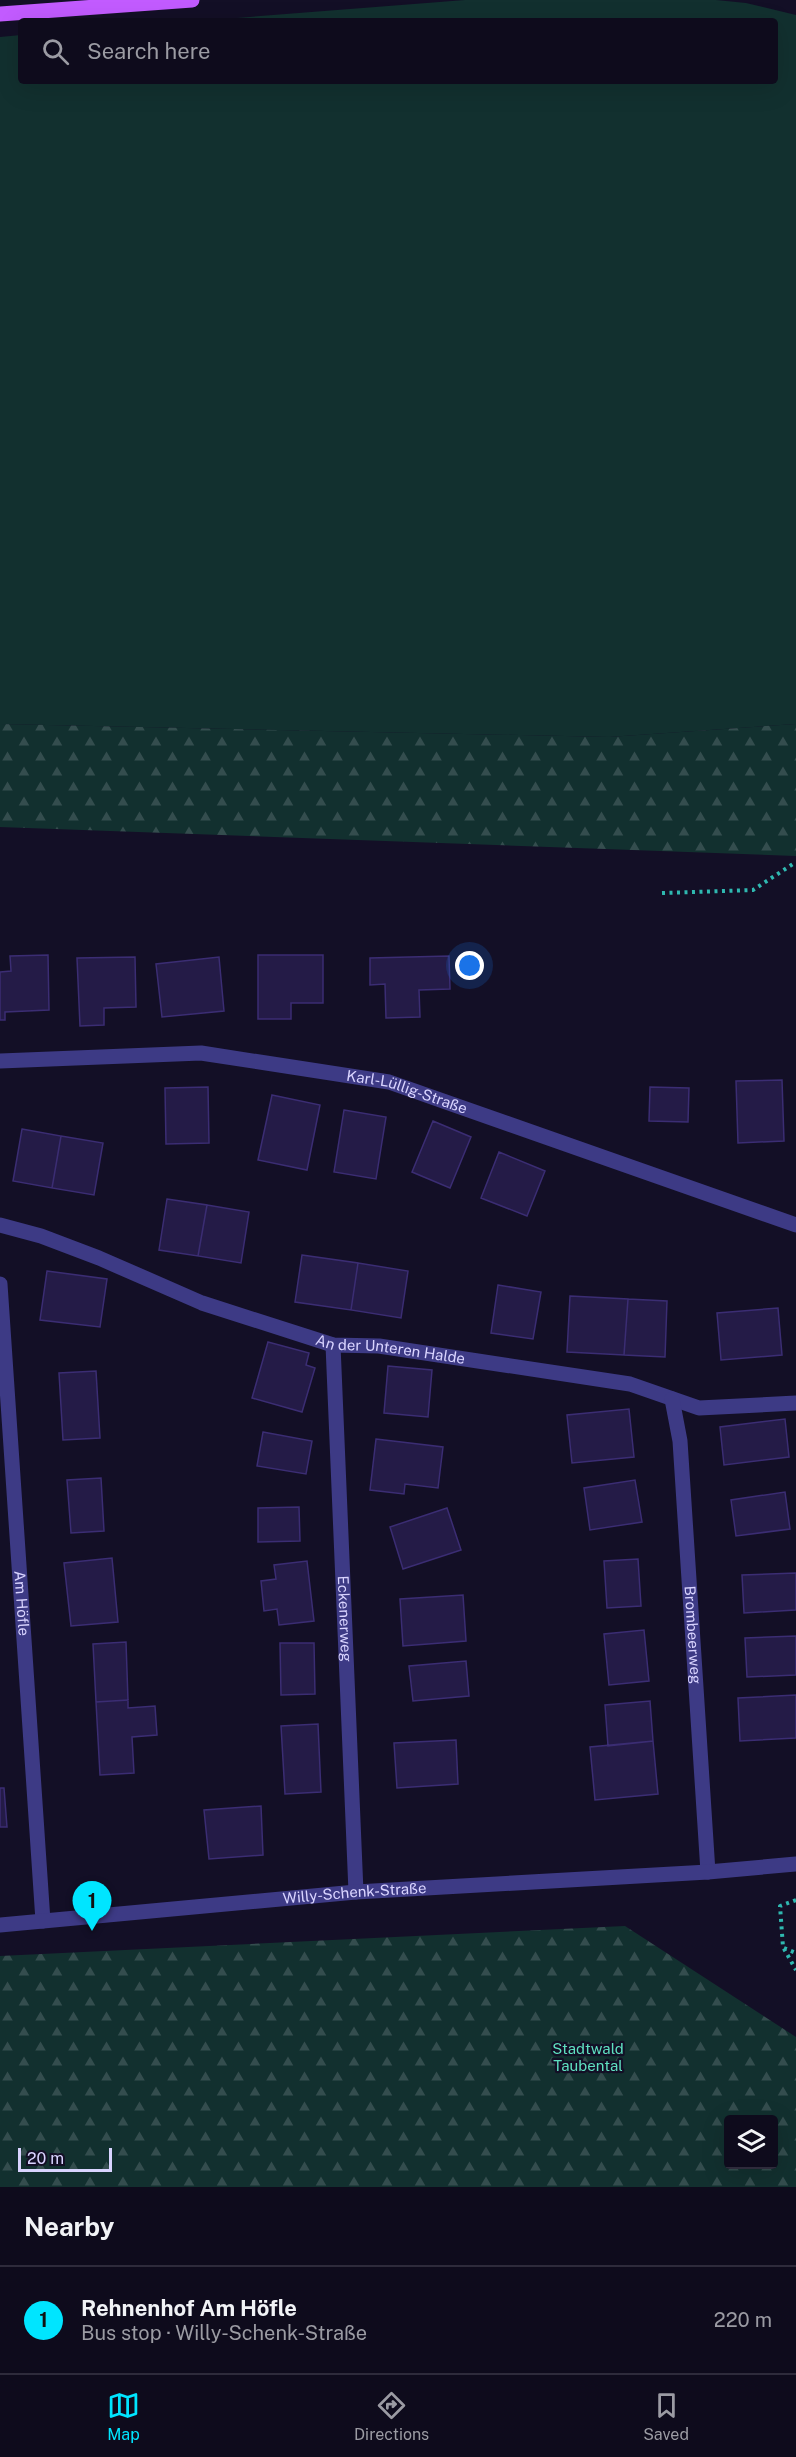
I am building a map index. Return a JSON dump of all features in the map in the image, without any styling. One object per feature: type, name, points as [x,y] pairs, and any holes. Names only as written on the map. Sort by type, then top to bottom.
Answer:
[{"type":"main road","points":[[0,14],[192,0]]},
{"type":"street","name":"Karl-Lüllig-Straße","points":[[0,1061],[201,1053],[389,1082],[796,1225]]},
{"type":"street","name":"An der Unteren Halde","points":[[0,1225],[41,1236],[99,1258],[202,1303],[333,1345],[379,1346],[594,1377],[630,1384],[699,1408],[796,1403]]},
{"type":"street","name":"Am Höfle","points":[[0,1284],[43,1921]]},
{"type":"street","name":"Eckenerweg","points":[[333,1345],[356,1892]]},
{"type":"street","name":"Brombeerweg","points":[[672,1399],[680,1441],[708,1872]]},
{"type":"street","name":"Willy-Schenk-Straße","points":[[0,1925],[356,1892],[708,1872],[796,1864]]},
{"type":"path","points":[[662,893],[753,890],[796,862]]},
{"type":"path","points":[[796,1900],[780,1906],[783,1947],[796,1970]]},
{"type":"path","points":[[783,1947],[796,1953]]},
{"type":"green space","points":[[465,0],[716,0],[746,3],[796,15],[796,724],[609,737],[0,724],[0,37],[18,35],[18,84],[778,84],[778,18],[236,18]]},
{"type":"green space","points":[[0,724],[609,737],[796,724],[796,856],[0,827]]},
{"type":"green space","name":"Stadtwald Taubental","points":[[625,1926],[796,2037],[796,2187],[0,2187],[0,1956]]},
{"type":"building","points":[[48,955],[49,1010],[5,1012],[5,1020],[0,1020],[0,972],[11,971],[10,956]]},
{"type":"building","points":[[258,955],[323,955],[323,1003],[291,1003],[291,1019],[258,1019]]},
{"type":"building","points":[[449,956],[450,989],[419,990],[420,1017],[386,1018],[385,984],[370,985],[370,958]]},
{"type":"building","points":[[135,957],[136,1007],[104,1008],[104,1025],[80,1026],[77,958]]},
{"type":"building","points":[[219,957],[224,1011],[162,1017],[156,964]]},
{"type":"building","points":[[782,1080],[784,1141],[738,1143],[736,1081]]},
{"type":"building","points":[[208,1087],[209,1143],[166,1144],[165,1088]]},
{"type":"building","points":[[650,1087],[689,1088],[688,1122],[649,1121]]},
{"type":"building","points":[[272,1095],[320,1105],[307,1170],[258,1160]]},
{"type":"building","points":[[344,1110],[386,1117],[376,1179],[334,1172]]},
{"type":"building","points":[[433,1121],[471,1137],[450,1188],[412,1172]]},
{"type":"building","points":[[22,1129],[61,1136],[52,1188],[13,1181]]},
{"type":"building","points":[[61,1136],[103,1143],[94,1195],[52,1188]]},
{"type":"building","points":[[499,1152],[545,1171],[527,1216],[481,1198]]},
{"type":"building","points":[[167,1199],[207,1205],[198,1256],[159,1250]]},
{"type":"building","points":[[207,1205],[249,1212],[241,1263],[198,1256]]},
{"type":"building","points":[[302,1255],[358,1263],[351,1310],[295,1302]]},
{"type":"building","points":[[358,1263],[408,1271],[401,1318],[351,1310]]},
{"type":"building","points":[[47,1271],[107,1279],[100,1327],[40,1320]]},
{"type":"building","points":[[498,1285],[541,1292],[533,1339],[491,1333]]},
{"type":"building","points":[[570,1296],[628,1299],[624,1355],[567,1352]]},
{"type":"building","points":[[628,1299],[667,1301],[665,1357],[624,1355]]},
{"type":"building","points":[[778,1308],[782,1355],[721,1360],[717,1313]]},
{"type":"building","points":[[268,1342],[309,1353],[306,1365],[315,1368],[302,1412],[252,1398]]},
{"type":"building","points":[[388,1366],[432,1370],[428,1417],[384,1413]]},
{"type":"building","points":[[96,1371],[100,1438],[63,1440],[59,1373]]},
{"type":"building","points":[[629,1409],[634,1457],[572,1463],[567,1415]]},
{"type":"building","points":[[785,1419],[789,1457],[724,1465],[720,1427]]},
{"type":"building","points":[[263,1432],[312,1441],[306,1474],[257,1466]]},
{"type":"building","points":[[376,1439],[443,1447],[438,1488],[405,1484],[404,1494],[370,1490]]},
{"type":"building","points":[[101,1478],[104,1531],[71,1533],[67,1480]]},
{"type":"building","points":[[635,1480],[642,1522],[590,1530],[584,1488]]},
{"type":"building","points":[[785,1492],[790,1529],[736,1536],[731,1500]]},
{"type":"building","points":[[299,1507],[300,1541],[258,1542],[258,1508]]},
{"type":"building","points":[[447,1508],[461,1550],[403,1569],[390,1527]]},
{"type":"building","points":[[112,1558],[118,1622],[71,1626],[64,1563]]},
{"type":"building","points":[[638,1559],[641,1606],[607,1608],[604,1561]]},
{"type":"building","points":[[307,1561],[314,1621],[279,1625],[277,1609],[264,1611],[261,1581],[276,1579],[274,1565]]},
{"type":"building","points":[[796,1573],[796,1610],[744,1613],[742,1575]]},
{"type":"building","points":[[463,1595],[466,1641],[403,1646],[400,1599]]},
{"type":"building","points":[[644,1630],[649,1681],[609,1685],[604,1634]]},
{"type":"building","points":[[796,1636],[796,1675],[747,1677],[745,1638]]},
{"type":"building","points":[[126,1642],[128,1700],[96,1702],[93,1644]]},
{"type":"building","points":[[280,1643],[314,1643],[315,1694],[281,1695]]},
{"type":"building","points":[[466,1661],[469,1696],[413,1701],[409,1666]]},
{"type":"building","points":[[796,1695],[796,1738],[740,1741],[738,1698]]},
{"type":"building","points":[[128,1700],[128,1708],[155,1706],[157,1735],[132,1737],[134,1773],[100,1775],[96,1702]]},
{"type":"building","points":[[650,1701],[653,1741],[608,1746],[605,1705]]},
{"type":"building","points":[[318,1724],[321,1792],[285,1794],[281,1726]]},
{"type":"building","points":[[456,1740],[458,1784],[397,1788],[394,1743]]},
{"type":"building","points":[[653,1741],[658,1794],[595,1800],[590,1747]]},
{"type":"building","points":[[0,1788],[4,1788],[7,1827],[0,1827]]},
{"type":"building","points":[[261,1806],[263,1855],[209,1859],[204,1810]]},
{"type":"place","name":"Rehnenhof Am Höfle","points":[[92,1931]]}]
